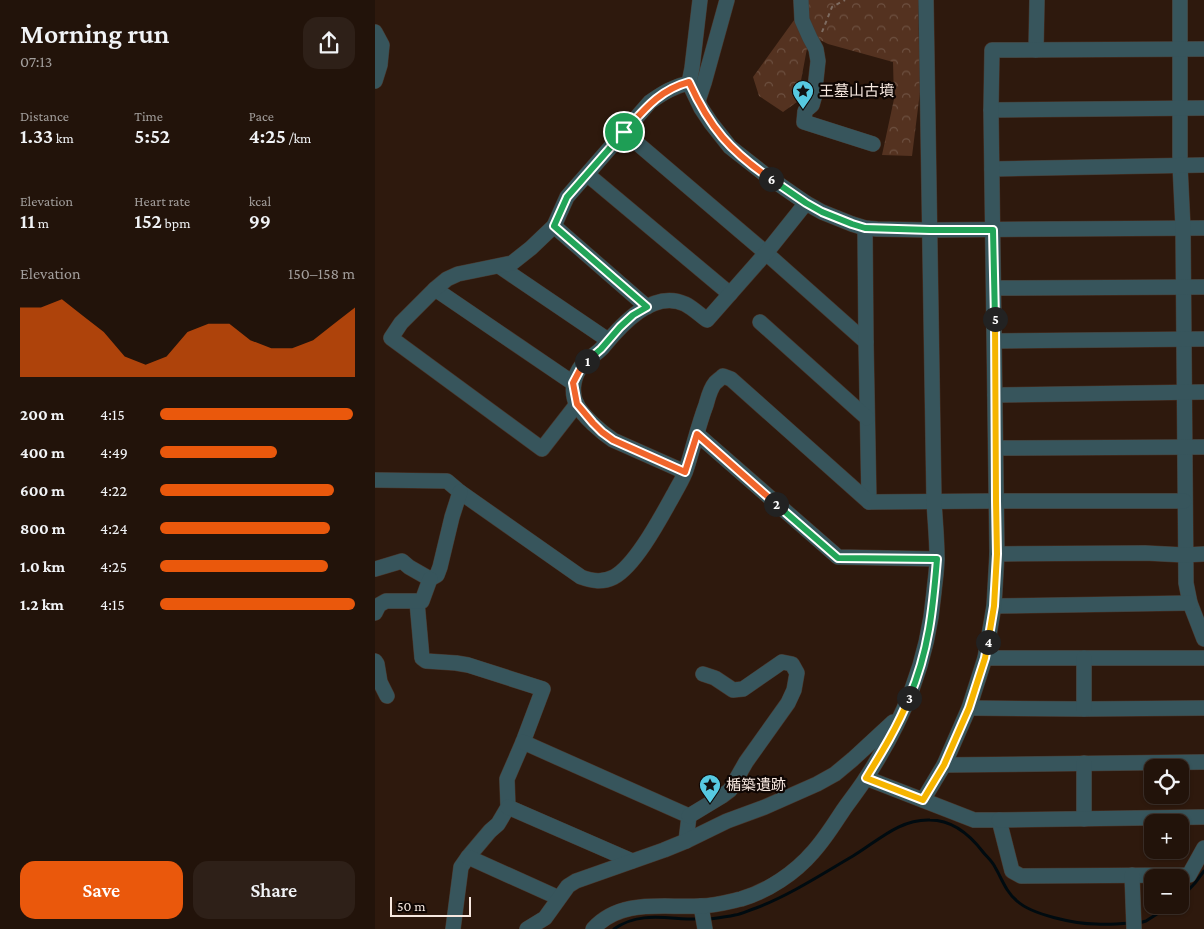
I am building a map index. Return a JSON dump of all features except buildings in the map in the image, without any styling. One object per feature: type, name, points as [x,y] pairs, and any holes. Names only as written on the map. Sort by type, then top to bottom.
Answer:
[{"type":"street","points":[[700,0],[689,82],[711,123],[730,147],[767,176],[806,203],[837,218],[865,228],[930,230],[1204,228]]},
{"type":"street","points":[[698,101],[727,0]]},
{"type":"street","points":[[801,0],[802,20],[816,49],[817,61],[814,98],[812,105],[805,111],[803,122],[873,144]]},
{"type":"street","points":[[593,929],[605,919],[635,907],[660,905],[703,919],[721,904],[759,892],[788,875],[813,853],[866,778],[903,712],[916,680],[933,611],[937,559],[934,501],[925,0]]},
{"type":"street","points":[[1036,50],[1037,0]]},
{"type":"street","points":[[1180,0],[1180,166],[1183,228],[1186,583],[1190,603],[1204,638]]},
{"type":"street","points":[[375,32],[382,45],[380,66],[375,81]]},
{"type":"street","points":[[923,800],[944,765],[969,708],[985,658],[994,606],[997,554],[991,110],[992,50],[1204,49]]},
{"type":"street","points":[[577,404],[542,448],[391,338],[401,323],[447,279],[458,274],[512,263],[531,248],[554,226],[567,197],[651,102],[678,85],[689,82]]},
{"type":"street","points":[[991,110],[1204,108]]},
{"type":"street","points":[[624,132],[766,253],[866,342]]},
{"type":"street","points":[[992,169],[1204,166]]},
{"type":"street","points":[[588,175],[730,294]]},
{"type":"street","points":[[685,472],[613,440],[602,432],[577,404],[573,383],[583,364],[601,349],[633,315],[647,307],[658,302],[673,300],[684,304],[707,320],[766,253],[806,203]]},
{"type":"street","points":[[554,226],[647,307]]},
{"type":"street","points":[[865,228],[869,502]]},
{"type":"street","points":[[499,266],[608,340]]},
{"type":"street","points":[[994,288],[1204,287]]},
{"type":"street","points":[[435,289],[573,383]]},
{"type":"street","points":[[760,322],[867,418]]},
{"type":"street","points":[[995,342],[1204,339]]},
{"type":"street","points":[[375,480],[447,481],[581,577],[592,581],[603,581],[613,578],[622,572],[639,552],[666,508],[685,472],[710,393],[715,383],[723,376],[731,379],[869,502],[1185,501]]},
{"type":"street","points":[[995,395],[1204,392]]},
{"type":"street","points":[[697,434],[838,558],[937,559]]},
{"type":"street","points":[[996,448],[1204,446]]},
{"type":"street","points":[[375,613],[379,605],[386,601],[422,602],[431,579],[437,574],[440,567],[460,492]]},
{"type":"street","points":[[997,554],[1204,554]]},
{"type":"street","points":[[375,569],[402,561],[431,579]]},
{"type":"street","points":[[417,602],[422,658],[468,665],[543,689],[507,779],[508,807],[497,824],[490,830],[461,867],[453,929]]},
{"type":"street","points":[[994,606],[1190,603]]},
{"type":"street","points":[[985,658],[1204,658]]},
{"type":"street","points":[[1084,658],[1084,709]]},
{"type":"street","points":[[375,662],[380,682],[387,696]]},
{"type":"street","points":[[689,816],[730,790],[746,762],[789,703],[797,673],[792,664],[782,662],[743,689],[733,690],[715,678],[703,674]]},
{"type":"street","points":[[969,708],[1204,708]]},
{"type":"street","points":[[527,929],[545,918],[568,886],[576,881],[686,841],[727,821],[802,791],[835,774],[873,742],[903,712]]},
{"type":"street","points":[[523,742],[689,816]]},
{"type":"street","points":[[944,765],[1204,762]]},
{"type":"street","points":[[1084,763],[1084,819]]},
{"type":"street","points":[[866,778],[974,820],[1204,817]]},
{"type":"street","points":[[508,807],[632,861]]},
{"type":"street","points":[[686,841],[689,816]]},
{"type":"street","points":[[999,820],[1013,871],[1021,876],[1189,875],[1204,848]]},
{"type":"street","points":[[468,857],[559,898]]},
{"type":"street","points":[[1132,875],[1134,925]]},
{"type":"path","points":[[816,49],[832,8],[845,0]]},
{"type":"green space","points":[[806,0],[918,0],[920,92],[912,156],[882,155],[894,99],[893,62],[828,44],[816,38],[808,43],[797,102],[783,112],[759,96],[753,77],[797,16]]},
{"type":"waterway","points":[[709,919],[738,914],[769,903],[818,877],[889,832],[908,823],[930,820],[946,823],[967,834],[992,863],[1010,894],[1024,906],[1055,918],[1087,924],[1130,923]]},
{"type":"waterway","points":[[1189,889],[1204,871]]},
{"type":"waterway","points":[[1139,923],[1157,914]]},
{"type":"waterway","points":[[614,929],[624,923],[645,918],[700,919]]},
{"type":"place","name":"王墓山古墳","points":[[803,110]]},
{"type":"place","name":"楯築遺跡","points":[[710,804]]},
{"type":"route","points":[[689,82],[711,123],[730,147],[767,176],[822,212],[865,228],[993,230],[997,554],[994,606],[985,658],[969,708],[944,765],[923,800],[866,778],[903,712],[919,672],[933,611],[937,559],[838,558],[697,434],[685,472],[613,440],[593,423],[577,404],[573,383],[583,364],[601,349],[633,315],[647,307],[554,226],[567,197],[624,132],[651,102],[678,85],[689,82]]}]
